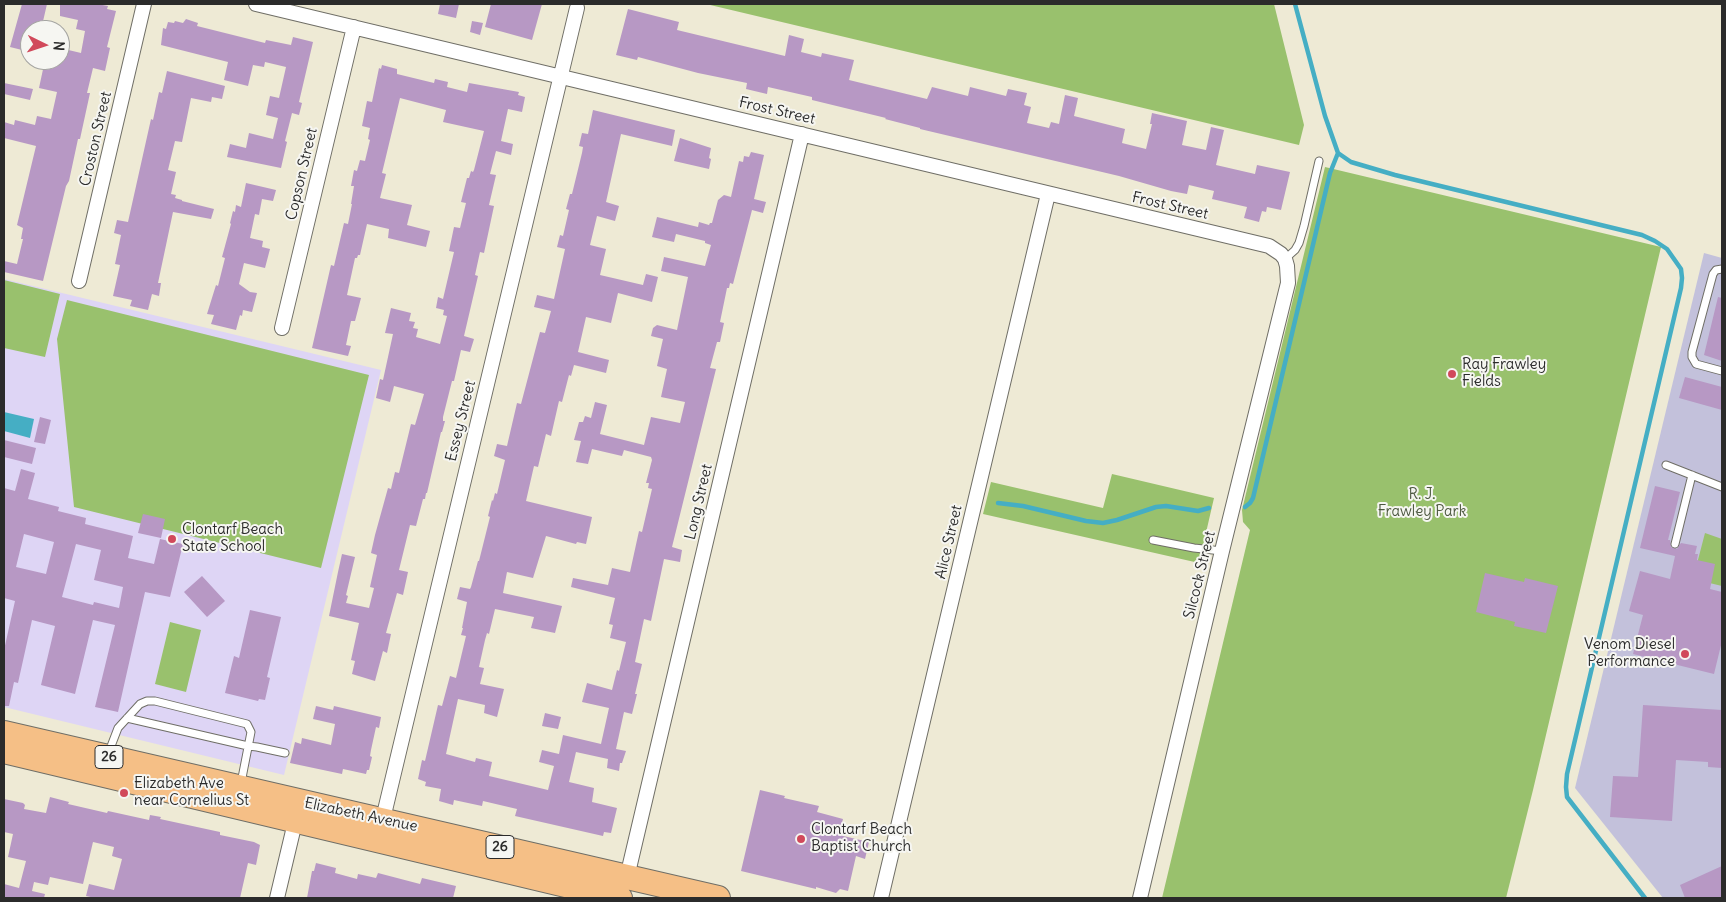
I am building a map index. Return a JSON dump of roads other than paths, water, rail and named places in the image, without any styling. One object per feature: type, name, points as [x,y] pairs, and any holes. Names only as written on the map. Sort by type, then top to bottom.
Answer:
[{"type":"highway","name":"Elizabeth Avenue","points":[[4,733],[240,788],[298,811]]},
{"type":"highway","name":"Elizabeth Avenue","points":[[4,751],[298,811],[623,887],[711,897]]},
{"type":"street","name":"Croston Street","points":[[79,281],[144,4]]},
{"type":"street","name":"Frost Street","points":[[256,4],[1269,246],[1285,259]]},
{"type":"street","name":"Essey Street","points":[[380,830],[577,8]]},
{"type":"street","name":"Copson Street","points":[[282,328],[354,27]]},
{"type":"street","name":"Long Street","points":[[623,887],[802,134]]},
{"type":"street","name":"Alice Street","points":[[881,898],[1048,194]]},
{"type":"street","name":"Silcock Street","points":[[1140,898],[1288,283],[1289,274],[1285,259]]},
{"type":"street","points":[[277,898],[298,811]]},
{"type":"lane","points":[[1285,259],[1295,250],[1304,226],[1319,161]]},
{"type":"lane","points":[[1722,268],[1716,270],[1713,274],[1692,357],[1696,364],[1722,371]]},
{"type":"lane","points":[[1666,465],[1722,487]]},
{"type":"lane","points":[[1676,544],[1692,475]]},
{"type":"lane","points":[[1153,540],[1222,551]]},
{"type":"lane","points":[[108,757],[115,732],[140,704],[151,701],[184,708],[244,723],[249,727],[251,732],[240,788]]},
{"type":"lane","points":[[127,718],[285,753]]},
{"type":"water","points":[[4,412],[34,419],[30,438],[4,431]]},
{"type":"waterway","points":[[1295,4],[1325,116],[1338,153],[1351,162],[1395,175],[1642,235],[1667,249],[1681,269],[1681,288],[1567,774],[1566,787],[1567,797],[1645,898]]},
{"type":"waterway","points":[[1245,507],[1253,498],[1330,173],[1338,153]]},
{"type":"waterway","points":[[998,503],[1023,506],[1086,521],[1103,523],[1156,507],[1166,506],[1198,511],[1209,508]]},
{"type":"place","name":"Ray Frawley Fields","points":[[1452,374]]},
{"type":"place","name":"Clontarf Beach State School","points":[[172,539]]},
{"type":"place","name":"Venom Diesel Performance","points":[[1685,654]]},
{"type":"place","name":"Elizabeth Ave near Cornelius St","points":[[124,793]]},
{"type":"place","name":"Clontarf Beach Baptist Church","points":[[801,839]]},
{"type":"park label","name":"R. J. Frawley Park","points":[[1422,504]]}]
